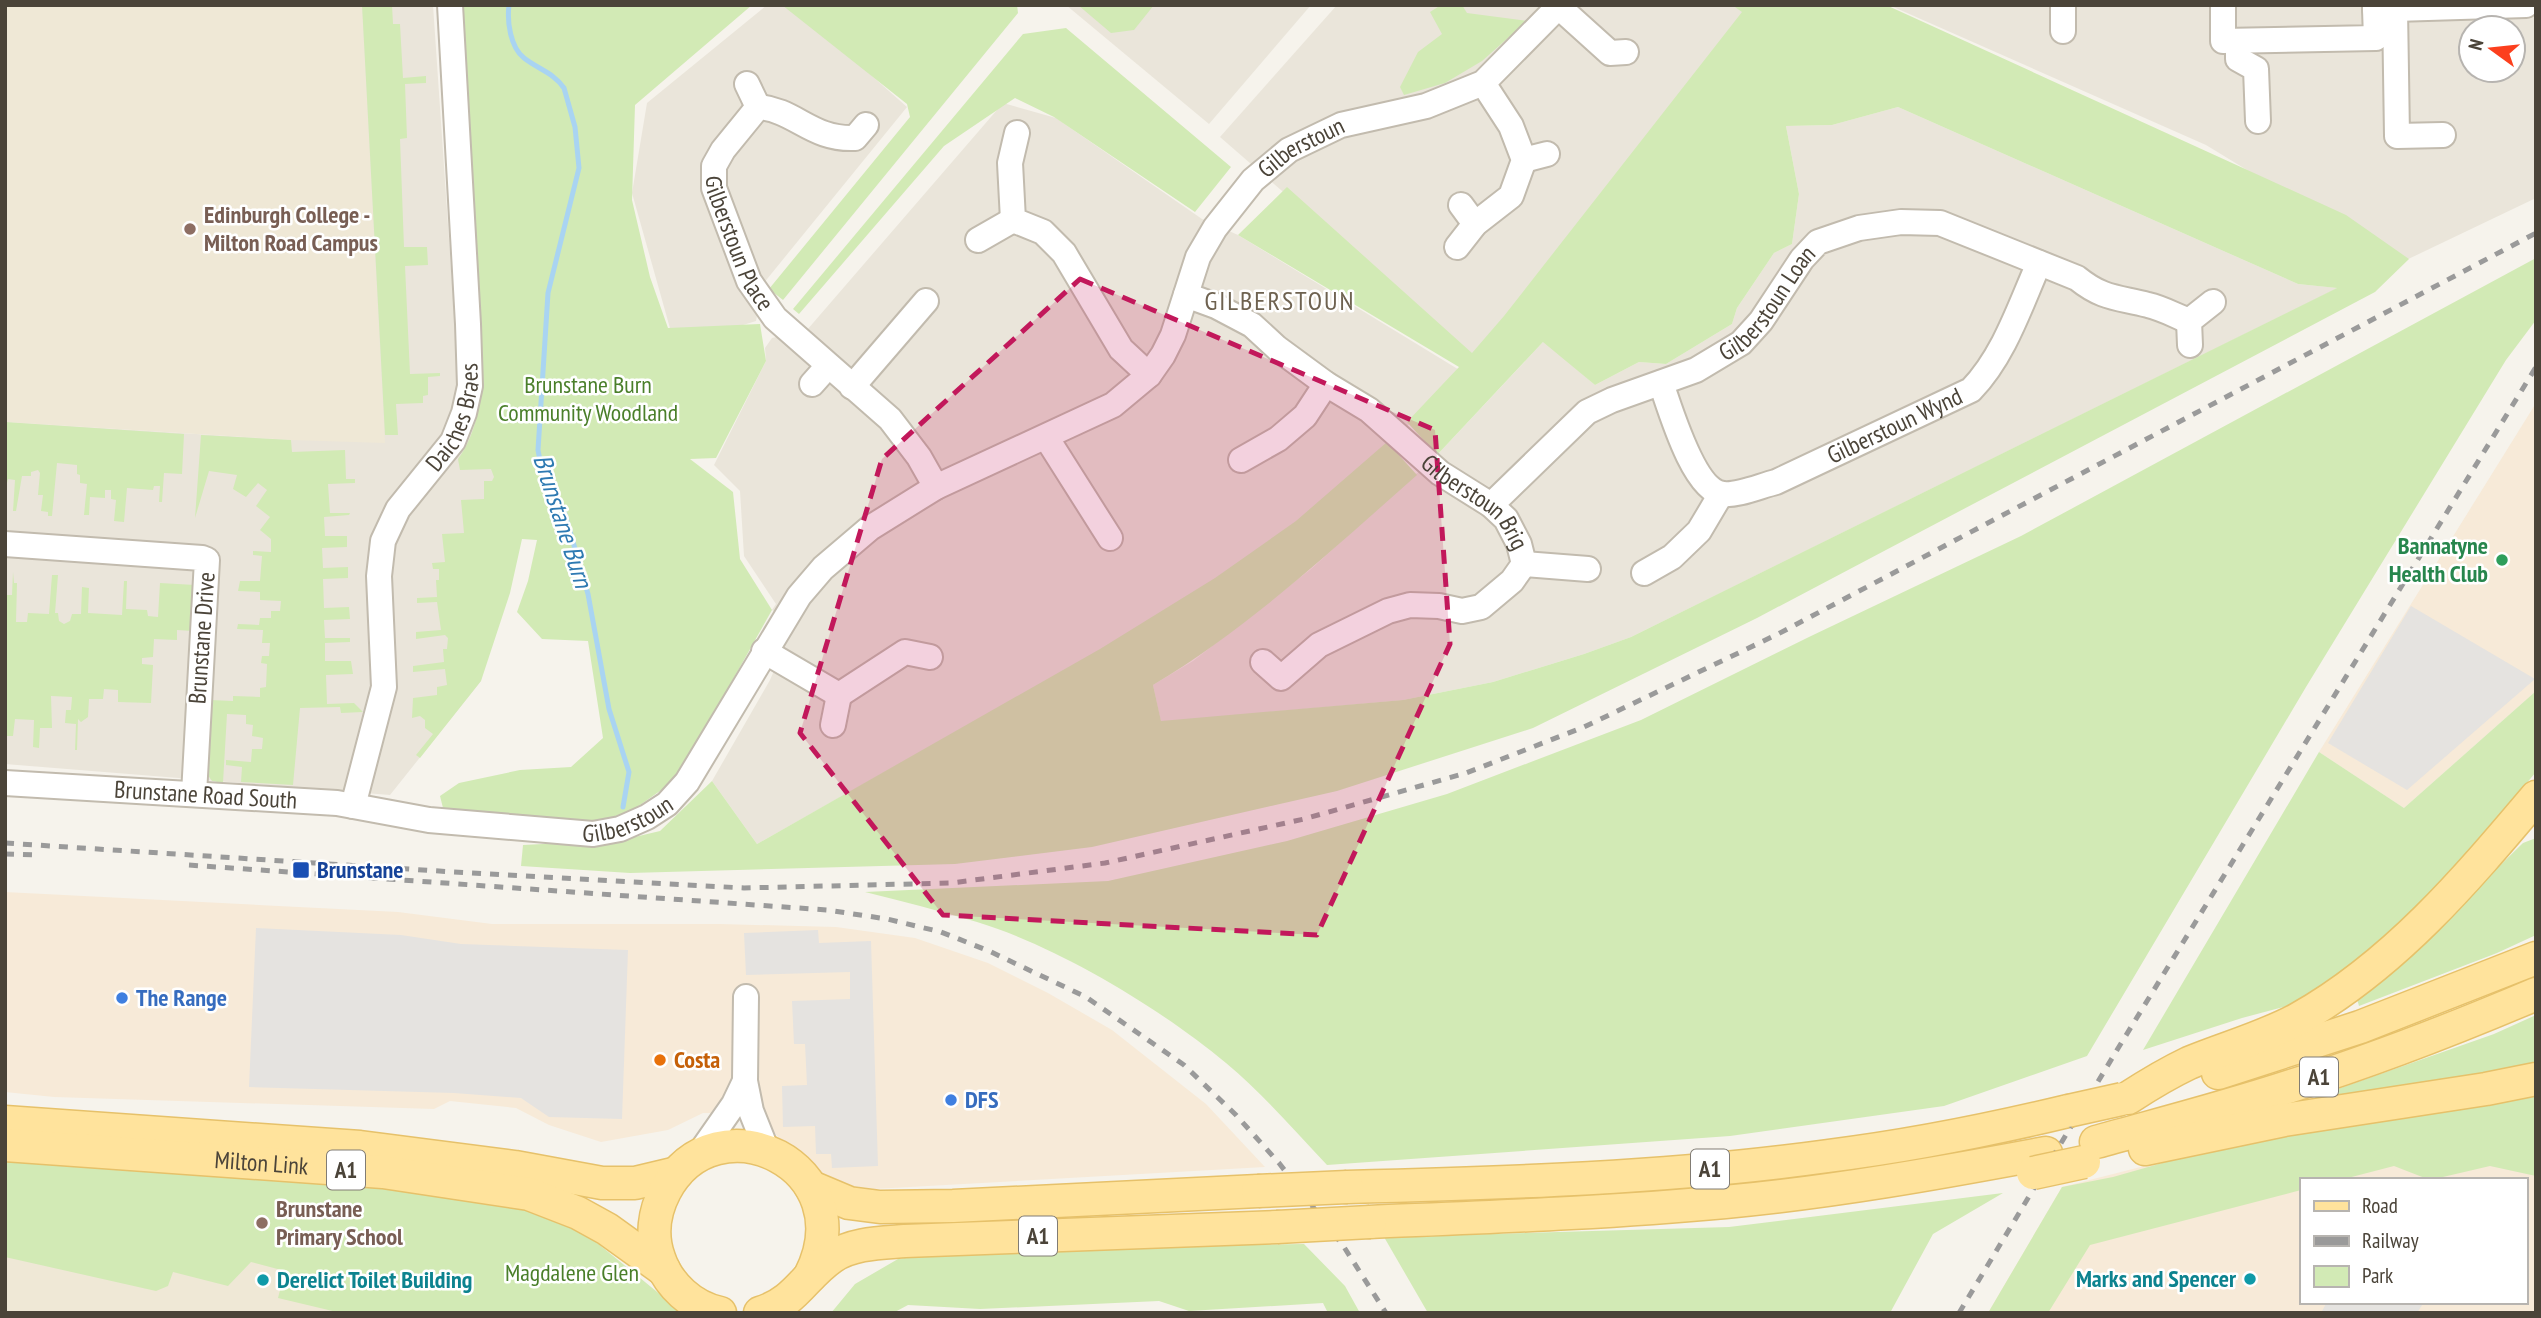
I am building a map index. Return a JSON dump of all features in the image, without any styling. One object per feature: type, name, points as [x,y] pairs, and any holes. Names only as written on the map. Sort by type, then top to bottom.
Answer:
[{"type":"main road","points":[[2125,1098],[2190,1063],[2298,1018],[2356,983],[2420,927],[2536,797]]},
{"type":"main road","name":"A1","points":[[811,1187],[849,1203],[880,1207],[953,1206],[1580,1179],[1828,1156],[1992,1129],[2125,1098],[2255,1062],[2336,1036],[2449,994],[2536,957]]},
{"type":"main road","name":"A1","points":[[776,1309],[832,1257],[849,1249],[877,1243],[1611,1212],[1727,1202],[1932,1174],[2039,1163],[2090,1152],[2180,1120],[2322,1076],[2460,1026],[2536,994]]},
{"type":"main road","points":[[2090,1152],[2536,1079]]},
{"type":"main road","name":"Milton Link","points":[[5,1122],[360,1147],[492,1164],[610,1184],[635,1183],[687,1165]]},
{"type":"main road","name":"Milton Link","points":[[5,1145],[383,1172],[528,1194],[578,1213],[607,1229],[664,1270]]},
{"type":"main road","name":"A1","points":[[706,1310],[671,1282],[664,1270],[655,1244],[656,1216],[661,1198],[687,1165],[730,1147],[767,1151],[788,1162],[811,1187],[817,1197],[823,1225],[818,1260],[809,1278]]},
{"type":"street","name":"Daiches Braes","points":[[353,806],[384,687],[379,576],[383,541],[397,509],[453,441],[464,413],[470,386],[450,5]]},
{"type":"street","points":[[2063,5],[2063,31]]},
{"type":"street","points":[[2223,5],[2223,41],[2376,38],[2382,8]]},
{"type":"street","points":[[2382,8],[2526,5]]},
{"type":"street","name":"Gilberstoun","points":[[406,816],[593,834],[620,829],[648,817],[667,803],[687,782],[764,651],[799,596],[823,568],[870,528],[936,487],[1112,405],[1149,374],[1173,335],[1198,257],[1216,228],[1253,180],[1289,150],[1341,125],[1426,106],[1483,83],[1559,6],[1613,58]]},
{"type":"street","points":[[2382,8],[2397,136],[2443,135]]},
{"type":"street","points":[[2238,41],[2238,59],[2256,69],[2258,121]]},
{"type":"street","points":[[1457,247],[1468,215],[1511,195],[1536,157],[1511,126],[1483,83]]},
{"type":"street","points":[[747,84],[758,107],[775,108],[805,126],[838,138],[855,138],[866,125]]},
{"type":"street","name":"Gilberstoun Place","points":[[758,107],[723,150],[714,166],[714,188],[749,281],[775,318],[890,419],[919,457],[936,487]]},
{"type":"street","points":[[1013,220],[1010,163],[1017,133]]},
{"type":"street","points":[[978,240],[1013,220]]},
{"type":"street","points":[[1013,220],[1043,232],[1064,253],[1121,349],[1149,374]]},
{"type":"street","name":"Gilberstoun Loan","points":[[1491,505],[1587,412],[1612,400],[1696,370],[1741,343],[1761,321],[1802,259],[1818,242],[1859,228],[1901,222],[1940,223],[2077,278],[2111,298],[2150,305],[2189,333],[2213,302]]},
{"type":"street","name":"Gilberstoun Wynd","points":[[1721,494],[1739,493],[1776,482],[1971,390],[1985,376],[2003,344],[2039,263]]},
{"type":"street","points":[[1186,295],[1216,306],[1252,325],[1277,348],[1326,384],[1305,415],[1278,439],[1241,460]]},
{"type":"street","points":[[852,387],[926,301]]},
{"type":"street","points":[[812,384],[828,366]]},
{"type":"street","points":[[1644,573],[1671,557],[1699,531],[1721,494],[1706,485],[1687,452],[1661,383]]},
{"type":"street","name":"Gilberstoun Brig","points":[[1263,662],[1281,678],[1319,645],[1388,611],[1410,606],[1439,606],[1462,611],[1481,607],[1512,581],[1524,564],[1519,544],[1506,519],[1491,505],[1440,473],[1369,410],[1326,384]]},
{"type":"street","points":[[1046,437],[1110,538]]},
{"type":"street","name":"Brunstane Drive","points":[[5,544],[207,560],[194,794]]},
{"type":"street","name":"Gilberstoun Brig","points":[[1524,564],[1588,569]]},
{"type":"street","points":[[764,651],[839,695]]},
{"type":"street","points":[[833,725],[839,695],[905,652],[930,657]]},
{"type":"street","name":"Brunstane Road South","points":[[5,783],[353,806],[406,816]]},
{"type":"street","points":[[746,997],[745,1081],[751,1111],[767,1151]]},
{"type":"street","points":[[687,1165],[734,1104],[745,1081]]},
{"type":"highlighted area","points":[[1080,279],[1435,430],[1450,644],[1317,935],[943,915],[800,733],[882,459]]},
{"type":"shaded area","name":"Edinburgh College - Milton Road Campus","points":[[5,5],[362,5],[385,443],[291,440],[5,422]]},
{"type":"shaded area","points":[[362,5],[433,5],[459,386],[507,436],[481,681],[390,795],[5,764],[5,422],[291,440]]},
{"type":"shaded area","points":[[767,5],[792,5],[907,107],[763,284],[756,321],[675,346],[632,193],[647,103]]},
{"type":"shaded area","points":[[1066,5],[1311,5],[1209,124]]},
{"type":"shaded area","points":[[1337,5],[1732,5],[1745,13],[1473,357],[1220,137]]},
{"type":"shaded area","points":[[1889,5],[2536,5],[2536,198],[2400,263],[2206,145]]},
{"type":"shaded area","points":[[1003,103],[1056,118],[1202,219],[1238,235],[1461,371],[1384,450],[1309,516],[1197,596],[757,844],[712,781],[770,680],[794,624],[772,610],[776,604],[744,556],[740,491],[714,465],[766,361],[765,348],[772,338],[807,330]]},
{"type":"shaded area","points":[[1898,107],[2298,284],[2338,288],[1631,637],[1493,682],[1403,700],[1161,722],[1153,685],[1193,661],[1311,569],[1437,455],[1544,341],[1595,385],[1639,362],[1666,364],[1732,324],[1737,308],[1774,253],[1792,244],[1799,194],[1786,126],[1832,125]]},
{"type":"shaded area","points":[[2536,403],[2536,691],[2404,808],[2319,752]]},
{"type":"shaded area","points":[[2411,606],[2535,679],[2407,790],[2328,743]]},
{"type":"shaded area","points":[[5,892],[398,912],[492,924],[836,927],[915,938],[988,963],[1048,993],[1112,1030],[1206,1104],[1265,1167],[874,1189],[839,1184],[802,1163],[757,1114],[703,1113],[668,1130],[601,1142],[549,1125],[516,1108],[450,1101],[434,1109],[54,1097],[5,1092]]},
{"type":"shaded area","points":[[256,928],[401,935],[461,944],[628,950],[622,1119],[549,1117],[521,1098],[454,1093],[249,1087]]},
{"type":"shaded area","points":[[818,930],[819,943],[871,941],[878,1166],[832,1168],[831,1154],[816,1154],[815,1126],[783,1127],[782,1086],[807,1085],[805,1044],[794,1044],[792,1001],[850,999],[850,972],[746,975],[744,933]]},
{"type":"shaded area","points":[[2536,1090],[2536,1313],[1988,1313],[2062,1187],[2223,1146]]},
{"type":"shaded area","name":"Brunstane Primary School","points":[[5,1158],[504,1204],[532,1241],[532,1313],[5,1313]]},
{"type":"shaded area","points":[[2326,1304],[2423,1304],[2417,1313],[2321,1313]]},
{"type":"green space","points":[[362,5],[392,5],[393,24],[400,24],[403,78],[426,76],[426,83],[405,84],[407,138],[400,139],[404,247],[427,247],[428,265],[405,266],[410,374],[440,373],[440,376],[428,377],[428,395],[423,396],[423,403],[396,404],[398,435],[385,435]]},
{"type":"green space","name":"Brunstane Burn Community Woodland","points":[[458,5],[752,5],[635,105],[632,200],[650,277],[668,328],[760,324],[766,361],[716,458],[690,459],[733,492],[740,559],[772,610],[677,779],[623,817],[590,825],[443,808],[440,796],[459,783],[520,770],[571,767],[603,738],[588,641],[542,639],[517,612],[528,581],[537,540],[522,539],[510,593],[481,681],[420,758],[416,755],[433,734],[425,728],[425,720],[420,716],[412,718],[413,698],[437,695],[437,687],[447,685],[445,669],[413,672],[413,666],[444,662],[443,649],[447,649],[448,638],[445,635],[416,639],[416,632],[441,630],[437,602],[417,603],[417,598],[437,597],[436,580],[439,580],[439,569],[433,569],[432,563],[445,562],[442,534],[464,533],[461,500],[484,499],[484,481],[492,481],[494,477],[491,469],[460,470],[458,459],[472,432],[483,381]]},
{"type":"green space","points":[[782,5],[1017,5],[1018,13],[783,300],[769,289],[910,117],[907,104]]},
{"type":"green space","points":[[1078,5],[1154,5],[1134,30],[1111,33]]},
{"type":"green space","points":[[1441,5],[1462,5],[1467,13],[1527,21],[1482,61],[1445,83],[1404,95],[1400,87],[1418,52],[1442,34],[1430,12]]},
{"type":"green space","points":[[1732,5],[1886,5],[2346,215],[2409,259],[2375,292],[1757,618],[1533,728],[1337,791],[1092,847],[955,864],[630,873],[521,866],[523,845],[622,840],[660,831],[712,781],[757,844],[1100,649],[1215,578],[1296,521],[1387,442],[1417,475],[1257,613],[1153,685],[1161,721],[1403,700],[1493,682],[1631,637],[2337,288],[2298,284],[1898,107],[1832,125],[1786,126],[1799,194],[1792,244],[1774,253],[1737,308],[1732,324],[1666,364],[1639,362],[1595,385],[1543,342],[1437,455],[1407,422],[1459,367],[1238,235],[1287,187],[1472,353],[1504,316],[1742,12]]},
{"type":"green space","points":[[1066,28],[1231,167],[1195,212],[1054,117],[1015,98],[944,146],[799,314],[793,309],[1023,34]]},
{"type":"green space","points":[[2536,258],[2536,320],[2506,360],[2306,687],[2087,1056],[1944,1106],[1730,1136],[1327,1165],[1266,1100],[1226,1063],[1171,1022],[1108,982],[1075,963],[1009,933],[865,892],[1108,881],[1287,841],[1447,794],[1641,720],[2021,536]]},
{"type":"green space","points":[[5,422],[184,434],[182,474],[164,473],[162,502],[159,502],[160,486],[154,486],[153,490],[127,488],[124,522],[114,521],[116,500],[111,499],[111,490],[105,490],[105,498],[90,497],[89,515],[84,515],[87,484],[80,483],[77,465],[57,463],[52,516],[41,511],[43,495],[38,495],[38,470],[31,472],[31,476],[22,476],[16,511],[13,511],[15,480],[8,479],[5,491]]},
{"type":"green space","points":[[201,435],[291,440],[292,452],[345,450],[346,479],[355,479],[355,483],[328,484],[330,513],[350,513],[324,517],[325,536],[347,536],[347,547],[322,548],[323,568],[348,567],[348,578],[323,579],[324,608],[349,607],[350,619],[324,620],[325,638],[350,638],[350,642],[325,643],[325,661],[351,661],[353,674],[326,675],[327,704],[354,703],[363,712],[341,713],[340,707],[300,708],[293,785],[241,782],[242,767],[226,765],[226,760],[251,762],[252,749],[262,749],[263,738],[252,736],[253,725],[246,724],[246,715],[227,714],[223,783],[212,781],[207,774],[210,700],[233,701],[233,696],[260,697],[260,688],[266,687],[267,664],[261,663],[262,656],[269,656],[270,643],[262,643],[263,630],[237,629],[238,624],[259,625],[260,618],[271,618],[271,611],[280,611],[281,601],[260,600],[260,592],[238,591],[240,581],[260,581],[262,556],[253,555],[253,551],[271,552],[271,539],[260,530],[270,517],[256,506],[267,490],[258,483],[246,497],[233,489],[237,475],[209,471],[195,518]]},
{"type":"green space","points":[[13,572],[14,583],[17,583],[16,622],[27,622],[28,613],[49,614],[52,575],[58,575],[55,613],[58,613],[59,621],[64,624],[70,621],[72,614],[81,614],[82,587],[89,588],[88,613],[122,615],[124,581],[127,581],[126,609],[147,610],[148,616],[158,617],[160,583],[195,585],[193,631],[177,630],[177,640],[154,639],[153,657],[142,658],[142,664],[153,665],[151,703],[118,702],[118,690],[104,689],[103,699],[89,699],[88,717],[81,722],[78,719],[77,750],[76,724],[65,723],[66,710],[71,710],[72,697],[51,696],[52,728],[40,728],[39,748],[33,747],[34,720],[15,719],[13,736],[5,736],[5,595],[12,595]]},
{"type":"green space","points":[[2536,691],[2536,772],[2431,897],[2357,963],[2328,980],[2298,1003],[2143,1050],[2319,752],[2404,808]]},
{"type":"green space","points":[[2536,838],[2536,935],[2497,953],[2359,1006],[2357,999],[2432,932],[2523,843]]},
{"type":"green space","points":[[2536,1015],[2536,1065],[2321,1103],[2315,1097],[2494,1034]]},
{"type":"green space","points":[[2536,1093],[2536,1176],[2490,1166],[2439,1178],[2425,1178],[2394,1166],[2348,1178],[2300,1178],[2300,1190],[2090,1245],[2048,1313],[1988,1313],[2062,1187],[2113,1177],[2215,1148]]},
{"type":"green space","name":"Brunstane Primary School","points":[[5,1157],[421,1189],[540,1212],[580,1229],[683,1313],[341,1313],[278,1298],[285,1271],[251,1262],[228,1286],[173,1272],[168,1286],[156,1291],[5,1257]]},
{"type":"green space","points":[[2003,1193],[1933,1234],[1890,1313],[1428,1313],[1384,1237],[1729,1227]]},
{"type":"green space","points":[[1304,1244],[1345,1286],[1360,1313],[1328,1313],[1323,1303],[1189,1311],[1159,1301],[980,1309],[908,1305],[893,1313],[831,1313],[855,1284],[898,1259],[956,1249]]},
{"type":"waterway","name":"Brunstane Burn","points":[[509,5],[509,26],[515,47],[524,58],[551,75],[564,88],[575,127],[579,168],[548,293],[538,450],[542,471],[565,514],[588,594],[609,709],[629,772],[623,807]]},
{"type":"railway","points":[[5,843],[744,888],[951,883],[1105,863],[1304,819],[1466,773],[1584,727],[1778,634],[2536,233]]},
{"type":"railway","points":[[1959,1313],[2536,367]]},
{"type":"railway","points":[[5,854],[39,855]]},
{"type":"railway","points":[[189,865],[827,910],[887,919],[941,932],[989,951],[1086,997],[1184,1065],[1236,1115],[1279,1163],[1344,1247],[1386,1313]]},
{"type":"place","name":"Edinburgh College - Milton Road Campus","points":[[190,229]]},
{"type":"place","name":"Bannatyne Health Club","points":[[2502,560]]},
{"type":"place","name":"Brunstane","points":[[301,870]]},
{"type":"place","name":"The Range","points":[[122,998]]},
{"type":"place","name":"Costa","points":[[660,1060]]},
{"type":"place","name":"DFS","points":[[951,1100]]},
{"type":"place","name":"Brunstane Primary School","points":[[262,1223]]},
{"type":"place","name":"Marks and Spencer","points":[[2250,1279]]},
{"type":"place","name":"Derelict Toilet Building","points":[[263,1280]]},
{"type":"district","name":"GILBERSTOUN","points":[[1280,301]]},
{"type":"park label","name":"Magdalene Glen","points":[[572,1273]]}]
